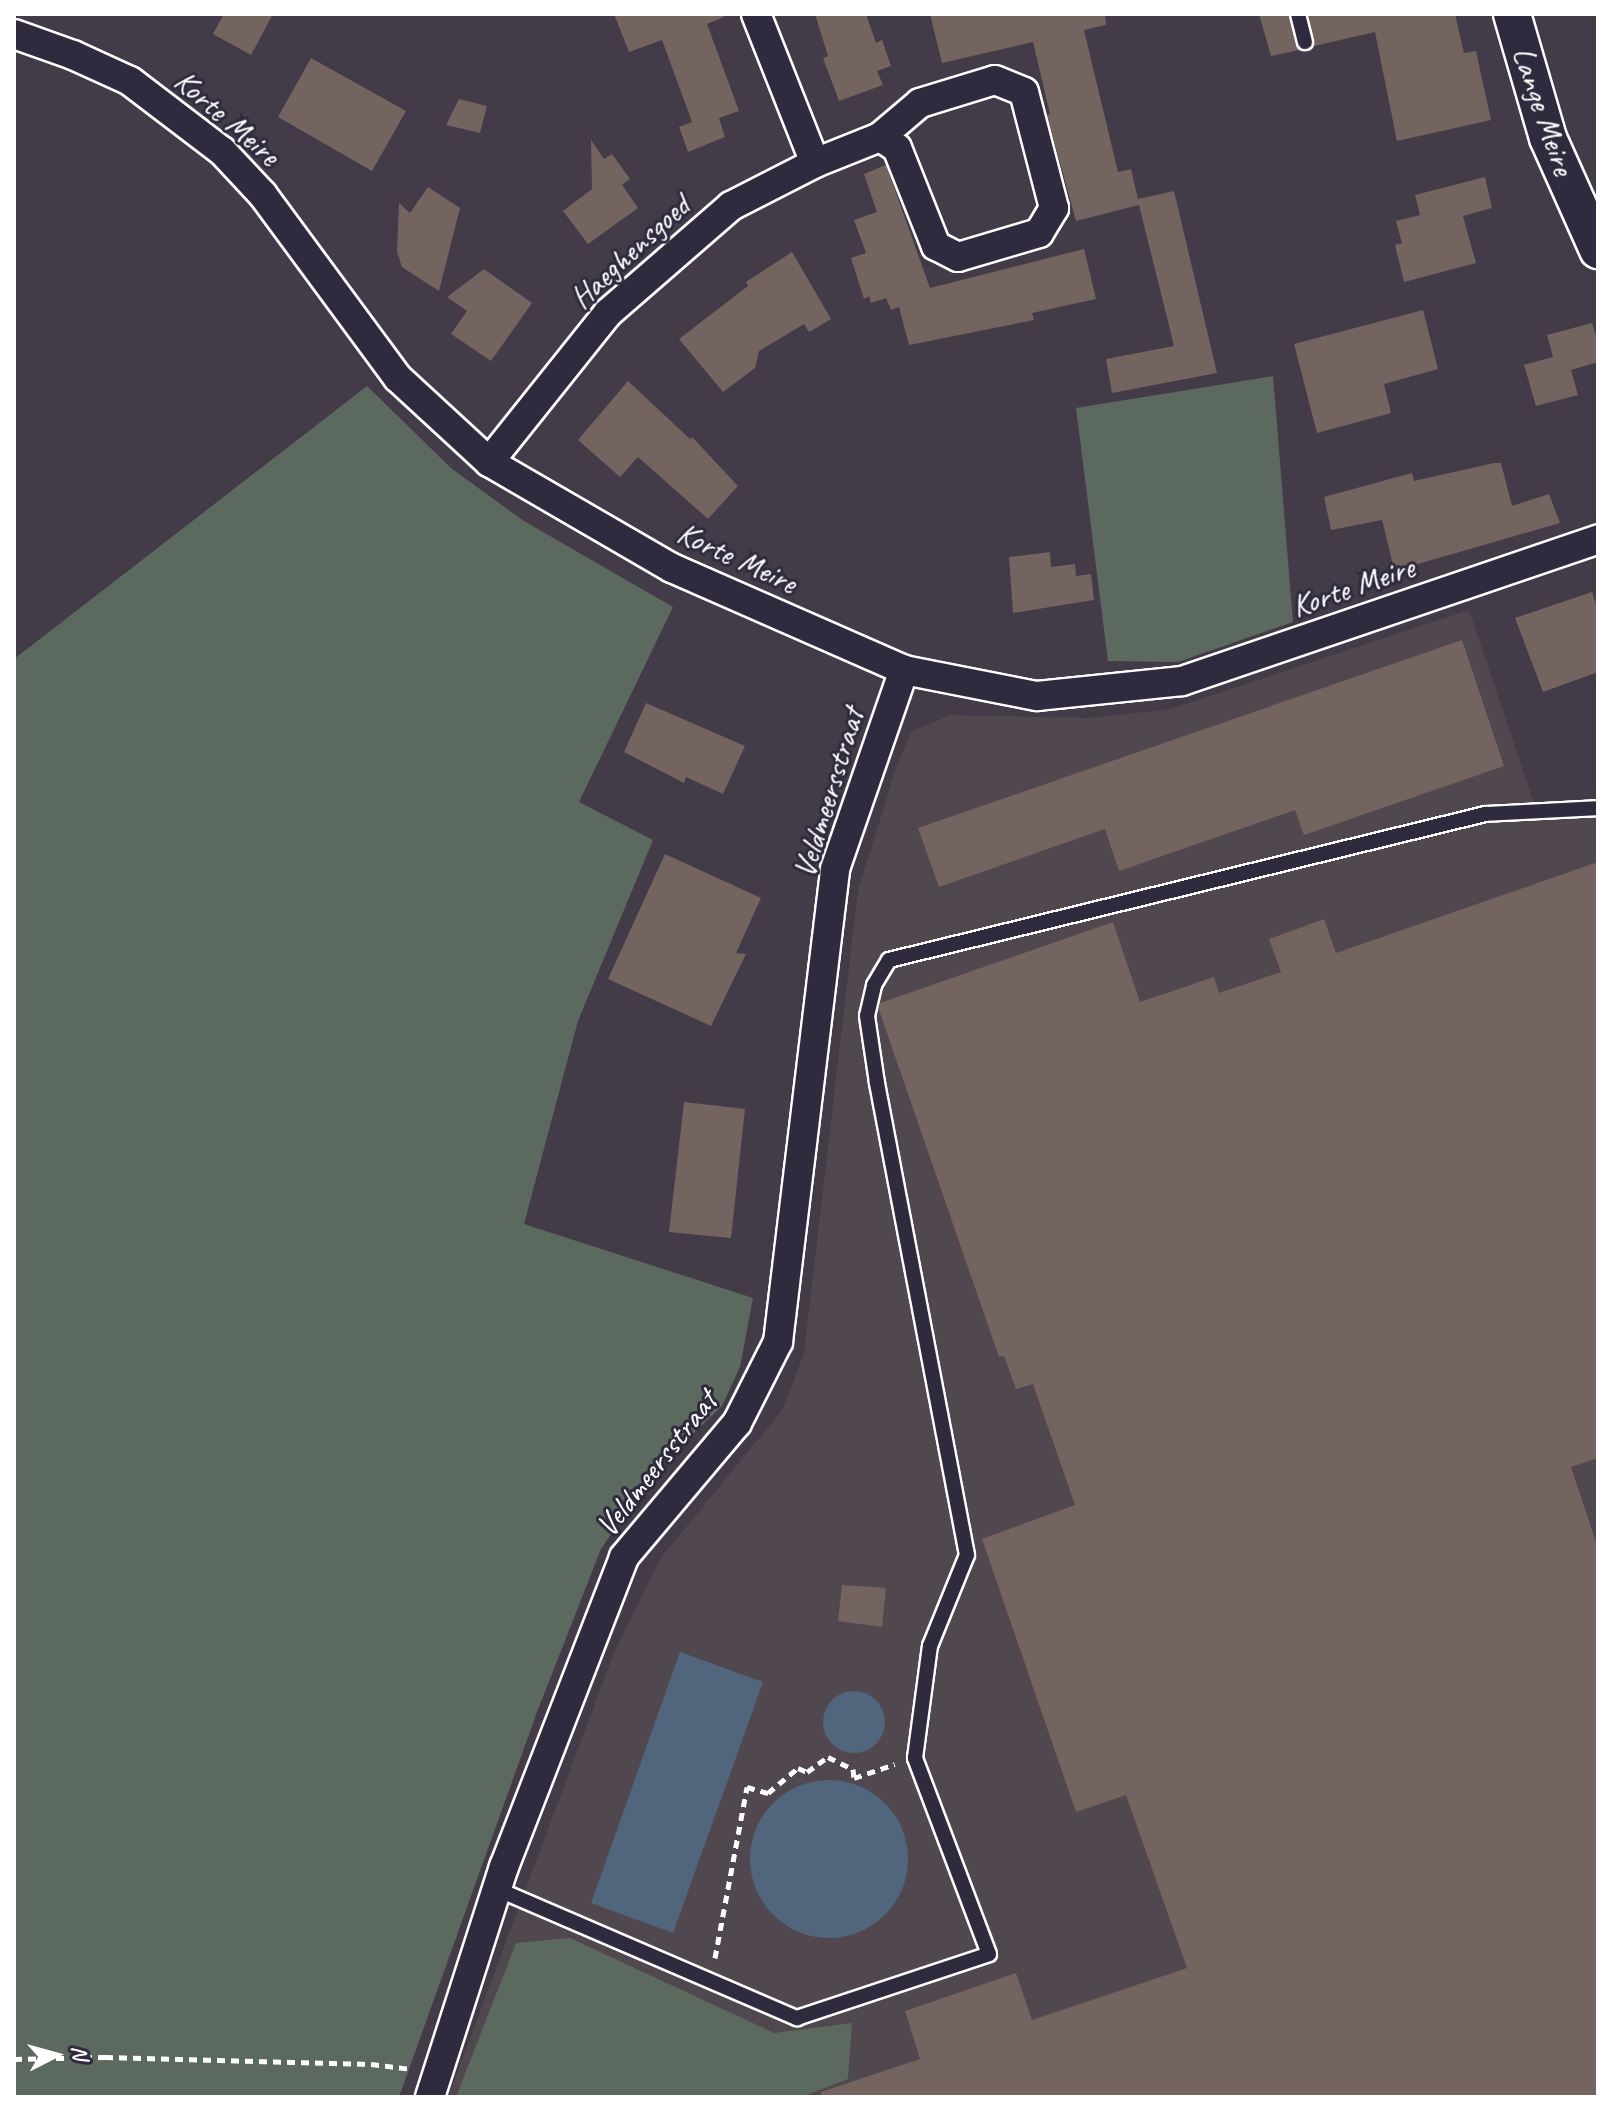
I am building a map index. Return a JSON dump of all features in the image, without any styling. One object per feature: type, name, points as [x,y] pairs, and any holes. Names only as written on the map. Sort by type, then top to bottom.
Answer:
[{"type":"street","points":[[756,14],[815,163]]},
{"type":"street","name":"Lange Meire","points":[[1512,14],[1548,138],[1598,250]]},
{"type":"street","name":"Korte Meire","points":[[14,34],[73,55],[130,81],[222,151],[263,195],[398,378],[489,462],[672,568],[904,670],[1037,696],[1182,681],[1598,539]]},
{"type":"street","name":"Haeghensgoed","points":[[489,462],[608,313],[731,206],[815,163],[880,137],[920,103],[995,80],[1024,92],[1054,208],[1039,233],[958,257],[936,246],[897,148],[880,137]]},
{"type":"street","name":"Veldmeersstraat","points":[[434,2084],[497,1889],[624,1557],[737,1423],[778,1342],[835,869],[904,670]]},
{"type":"lane","points":[[1298,14],[1305,42]]},
{"type":"lane","points":[[497,1889],[797,2018],[989,1954],[915,1758],[930,1646],[967,1555],[867,1016],[874,985],[889,960],[1485,814],[1598,808]]},
{"type":"path","points":[[713,1967],[747,1787],[768,1793],[798,1768],[807,1772],[828,1757],[853,1769],[854,1778],[915,1758]]},
{"type":"path","points":[[14,2059],[105,2057],[371,2064],[434,2084]]},
{"type":"shaded area","points":[[1469,610],[1538,815],[1598,798],[1598,2097],[448,2097],[615,1650],[660,1559],[783,1409],[804,1353],[858,890],[897,765],[912,731],[951,715],[1090,718],[1171,709]]},
{"type":"green space","points":[[1273,376],[1293,622],[1178,662],[1108,661],[1076,408]]},
{"type":"green space","points":[[367,386],[452,469],[524,521],[673,607],[579,802],[653,840],[578,1021],[524,1224],[753,1298],[740,1367],[722,1406],[654,1471],[601,1549],[537,1712],[399,2097],[14,2097],[14,659]]},
{"type":"green space","points":[[570,1938],[774,2033],[852,2023],[848,2079],[801,2097],[456,2097],[516,1943]]},
{"type":"water","points":[[680,1652],[763,1682],[673,1933],[591,1903]]},
{"type":"water","points":[[854,1691],[876,1700],[885,1722],[876,1744],[854,1753],[832,1744],[823,1722],[832,1700]]},
{"type":"water","points":[[829,1780],[859,1786],[885,1803],[902,1829],[908,1859],[902,1889],[885,1915],[859,1932],[829,1938],[799,1932],[773,1915],[756,1889],[750,1859],[756,1829],[773,1803],[799,1786]]},
{"type":"building","points":[[224,14],[273,14],[251,55],[213,34]]},
{"type":"building","points":[[614,14],[723,14],[724,17],[707,24],[739,111],[719,118],[725,137],[688,152],[679,127],[692,122],[662,40],[629,52]]},
{"type":"building","points":[[815,14],[866,14],[876,43],[882,40],[891,66],[877,71],[883,85],[839,101],[823,58],[828,56]]},
{"type":"building","points":[[930,14],[1105,14],[1106,25],[1084,30],[1118,172],[1131,169],[1138,199],[1174,191],[1217,373],[1112,393],[1106,359],[1174,346],[1139,205],[1076,221],[1047,115],[1050,114],[1033,42],[942,63]]},
{"type":"building","points":[[1259,14],[1288,14],[1299,50],[1271,56]]},
{"type":"building","points":[[1308,14],[1455,14],[1464,53],[1476,51],[1491,120],[1397,141],[1375,32],[1314,46]]},
{"type":"building","points":[[311,58],[406,111],[372,171],[278,117]]},
{"type":"building","points":[[459,99],[487,106],[480,133],[446,125]]},
{"type":"building","points":[[591,140],[604,159],[612,154],[630,179],[622,185],[638,208],[588,244],[563,211],[592,189]]},
{"type":"building","points":[[886,165],[930,288],[1084,249],[1096,299],[1032,313],[1034,320],[909,345],[899,307],[891,310],[886,298],[871,303],[869,296],[864,299],[851,258],[866,253],[854,220],[877,212],[864,174]]},
{"type":"building","points":[[1485,177],[1492,208],[1463,216],[1476,263],[1404,282],[1395,245],[1402,243],[1396,221],[1420,215],[1415,195]]},
{"type":"building","points":[[428,187],[460,208],[439,291],[402,267],[397,252],[399,203],[410,213]]},
{"type":"building","points":[[792,252],[831,319],[809,332],[804,324],[759,351],[755,368],[723,392],[679,339],[748,286],[746,282]]},
{"type":"building","points":[[484,269],[532,303],[491,361],[451,334],[467,311],[447,297]]},
{"type":"building","points":[[1423,310],[1438,369],[1384,384],[1391,413],[1317,433],[1294,344]]},
{"type":"building","points":[[1592,323],[1598,342],[1598,362],[1571,370],[1578,395],[1536,406],[1524,365],[1553,357],[1547,335]]},
{"type":"building","points":[[628,381],[690,439],[692,437],[738,486],[708,519],[638,457],[620,477],[578,440]]},
{"type":"building","points":[[1501,463],[1512,506],[1549,494],[1560,523],[1418,564],[1415,570],[1403,573],[1393,565],[1382,520],[1331,530],[1324,497],[1412,473],[1414,481]]},
{"type":"building","points":[[1050,552],[1051,567],[1075,564],[1076,576],[1091,574],[1094,600],[1013,613],[1009,557]]},
{"type":"building","points":[[1592,592],[1598,610],[1598,672],[1543,692],[1515,618]]},
{"type":"building","points":[[1462,640],[1504,766],[1304,835],[1295,810],[1119,871],[1105,829],[939,887],[918,828]]},
{"type":"building","points":[[646,703],[745,746],[723,794],[686,777],[684,783],[624,752]]},
{"type":"building","points":[[665,854],[761,898],[736,953],[746,954],[711,1026],[608,979]]},
{"type":"building","points":[[1598,862],[1598,1458],[1571,1467],[1598,1548],[1598,2097],[822,2097],[821,2092],[920,2059],[905,2011],[1016,1973],[1032,2020],[1187,1968],[1126,1795],[1076,1812],[982,1539],[1075,1505],[1033,1384],[1016,1389],[1004,1356],[999,1357],[879,1010],[880,1003],[1113,922],[1140,1002],[1214,977],[1219,993],[1281,972],[1269,939],[1324,919],[1336,953]]},
{"type":"building","points":[[684,1102],[745,1109],[731,1238],[669,1232]]},
{"type":"building","points":[[842,1585],[886,1588],[882,1627],[838,1621]]}]
